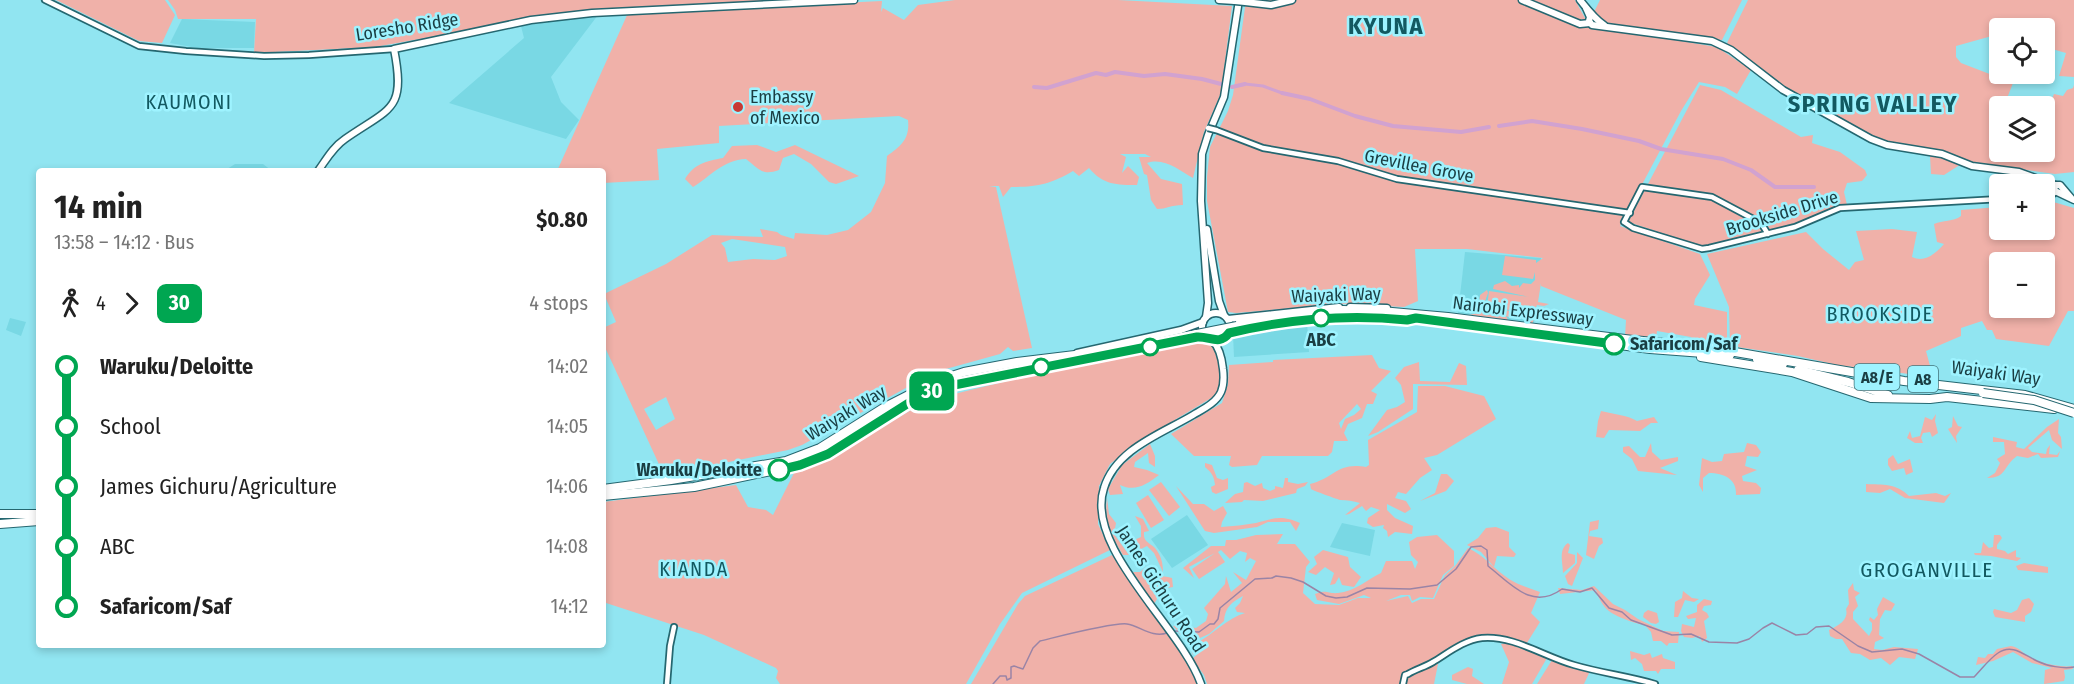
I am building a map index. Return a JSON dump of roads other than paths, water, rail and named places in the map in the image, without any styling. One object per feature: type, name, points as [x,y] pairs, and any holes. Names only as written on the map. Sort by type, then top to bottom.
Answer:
[{"type":"highway","name":"Nairobi Expressway","points":[[1197,336],[1278,319],[1354,311],[1624,345],[1772,360],[2034,400],[2073,409]]},
{"type":"highway","name":"Nairobi Expressway","points":[[1076,358],[1277,316],[1354,311],[1408,313],[1706,347],[1918,387],[1984,392]]},
{"type":"highway","name":"A8","points":[[1109,351],[1197,336]]},
{"type":"highway","points":[[1624,345],[1648,352],[1705,357],[1785,371],[1871,398],[1947,397],[2062,411],[2073,409]]},
{"type":"highway","name":"Waiyaki Way","points":[[606,495],[786,461],[820,448],[885,407],[936,381],[964,372],[1041,357],[1076,358]]},
{"type":"highway","name":"Waiyaki Way","points":[[1772,360],[1885,394],[1920,398],[1957,396],[2073,409]]},
{"type":"highway","name":"Waiyaki Way","points":[[1772,360],[2024,390],[2073,409]]},
{"type":"highway","name":"Waiyaki Way","points":[[606,489],[618,491]]},
{"type":"highway","points":[[0,514],[36,514]]},
{"type":"highway","points":[[0,524],[36,521]]},
{"type":"main road","name":"Loresho Ridge","points":[[394,49],[531,20],[592,13],[855,0]]},
{"type":"main road","points":[[1220,0],[1271,5],[1292,0]]},
{"type":"main road","points":[[1522,0],[1576,22],[1593,20]]},
{"type":"main road","points":[[1580,0],[1593,20],[1605,26],[1712,41],[1731,50],[1784,90],[1871,139],[1887,145],[1942,154],[1972,166],[2024,174]]},
{"type":"main road","points":[[1220,353],[1230,328],[1219,301],[1207,249],[1201,201],[1203,154],[1208,135],[1224,98],[1240,1]]},
{"type":"main road","points":[[320,168],[343,140],[380,118],[390,107],[397,93],[399,80],[394,49]]},
{"type":"main road","points":[[2056,189],[2073,199]]},
{"type":"main road","points":[[1207,249],[1208,303],[1202,330],[1220,353]]},
{"type":"main road","name":"Waiyaki Way","points":[[1226,317],[1239,319],[1348,306],[1386,308],[1408,313]]},
{"type":"main road","points":[[1205,319],[1216,313],[1226,317]]},
{"type":"main road","name":"Waiyaki Way","points":[[1226,336],[1243,330],[1329,317],[1407,320],[1416,318]]},
{"type":"main road","name":"Waiyaki Way","points":[[1076,358],[1079,352],[1181,330],[1205,319]]},
{"type":"main road","points":[[1239,319],[1235,321],[1234,326],[1243,330]]},
{"type":"main road","points":[[1181,330],[1197,328],[1200,335],[1197,336]]},
{"type":"main road","name":"Waiyaki Way","points":[[1076,358],[1197,336],[1209,338]]},
{"type":"main road","points":[[1209,338],[1226,336]]},
{"type":"main road","name":"James Gichuru Road","points":[[1201,684],[1191,662],[1109,540],[1102,519],[1102,496],[1109,476],[1126,455],[1207,407],[1220,395],[1223,382],[1220,353]]},
{"type":"street","name":"Loresho Ridge","points":[[45,0],[140,46],[272,57],[394,49]]},
{"type":"street","name":"Grevillea Grove","points":[[1208,128],[1268,149],[1338,161],[1397,179],[1630,213]]},
{"type":"street","points":[[1630,213],[1642,187],[1712,197],[1754,219],[1765,227],[1768,234]]},
{"type":"street","name":"Brookside Drive","points":[[1630,213],[1624,222],[1633,228],[1702,249],[1795,226],[1840,208],[1989,200]]},
{"type":"street","points":[[667,684],[674,627]]},
{"type":"street","points":[[1403,684],[1405,675],[1480,638],[1513,643],[1574,665],[1655,684]]},
{"type":"waterway","points":[[1034,87],[1047,88],[1096,73],[1106,75],[1115,72],[1144,76],[1165,74],[1221,84]]},
{"type":"waterway","points":[[1245,84],[1263,86],[1282,93]]},
{"type":"waterway","points":[[1232,87],[1245,84]]},
{"type":"waterway","points":[[1282,93],[1310,99],[1355,116],[1393,126],[1461,132],[1489,127]]},
{"type":"waterway","points":[[1499,126],[1532,121],[1582,129],[1639,141],[1661,149],[1723,159],[1751,170],[1775,187],[1814,187]]},
{"type":"waterway","points":[[1174,631],[1199,632],[1210,624],[1214,624],[1218,619],[1220,608],[1255,579],[1276,576],[1291,578],[1303,582],[1326,596],[1336,598],[1347,597],[1367,588],[1410,589],[1437,585],[1456,569],[1471,547],[1481,546],[1487,550],[1488,566],[1522,592],[1541,597],[1562,589],[1580,592],[1592,588],[1609,608],[1622,612],[1631,620],[1672,635],[1691,634],[1709,642],[1737,643],[1749,639],[1772,623],[1796,635],[1807,634],[1816,627],[1829,626],[1858,646],[1872,652],[1902,649],[1919,654],[1960,677],[1974,677],[1995,655],[2008,649],[2018,651],[2050,666],[2074,667]]},
{"type":"waterway","points":[[993,684],[1000,676],[1006,676],[1007,680],[1011,678],[1011,667],[1023,669],[1033,648],[1040,641],[1120,624],[1132,625],[1156,634],[1167,633]]},
{"type":"place","name":"Embassy of Mexico","points":[[738,107]]},
{"type":"place","name":"ABC","points":[[1321,318]]},
{"type":"place","name":"Safaricom/Saf","points":[[1614,344]]},
{"type":"place","name":"Waruku/Deloitte","points":[[779,470]]},
{"type":"district","name":"KYUNA","points":[[1386,26]]},
{"type":"district","name":"KAUMONI","points":[[189,102]]},
{"type":"district","name":"SPRING VALLEY","points":[[1873,104]]},
{"type":"district","name":"BROOKSIDE","points":[[1880,314]]},
{"type":"district","name":"KIANDA","points":[[694,569]]},
{"type":"district","name":"GROGANVILLE","points":[[1927,570]]}]
